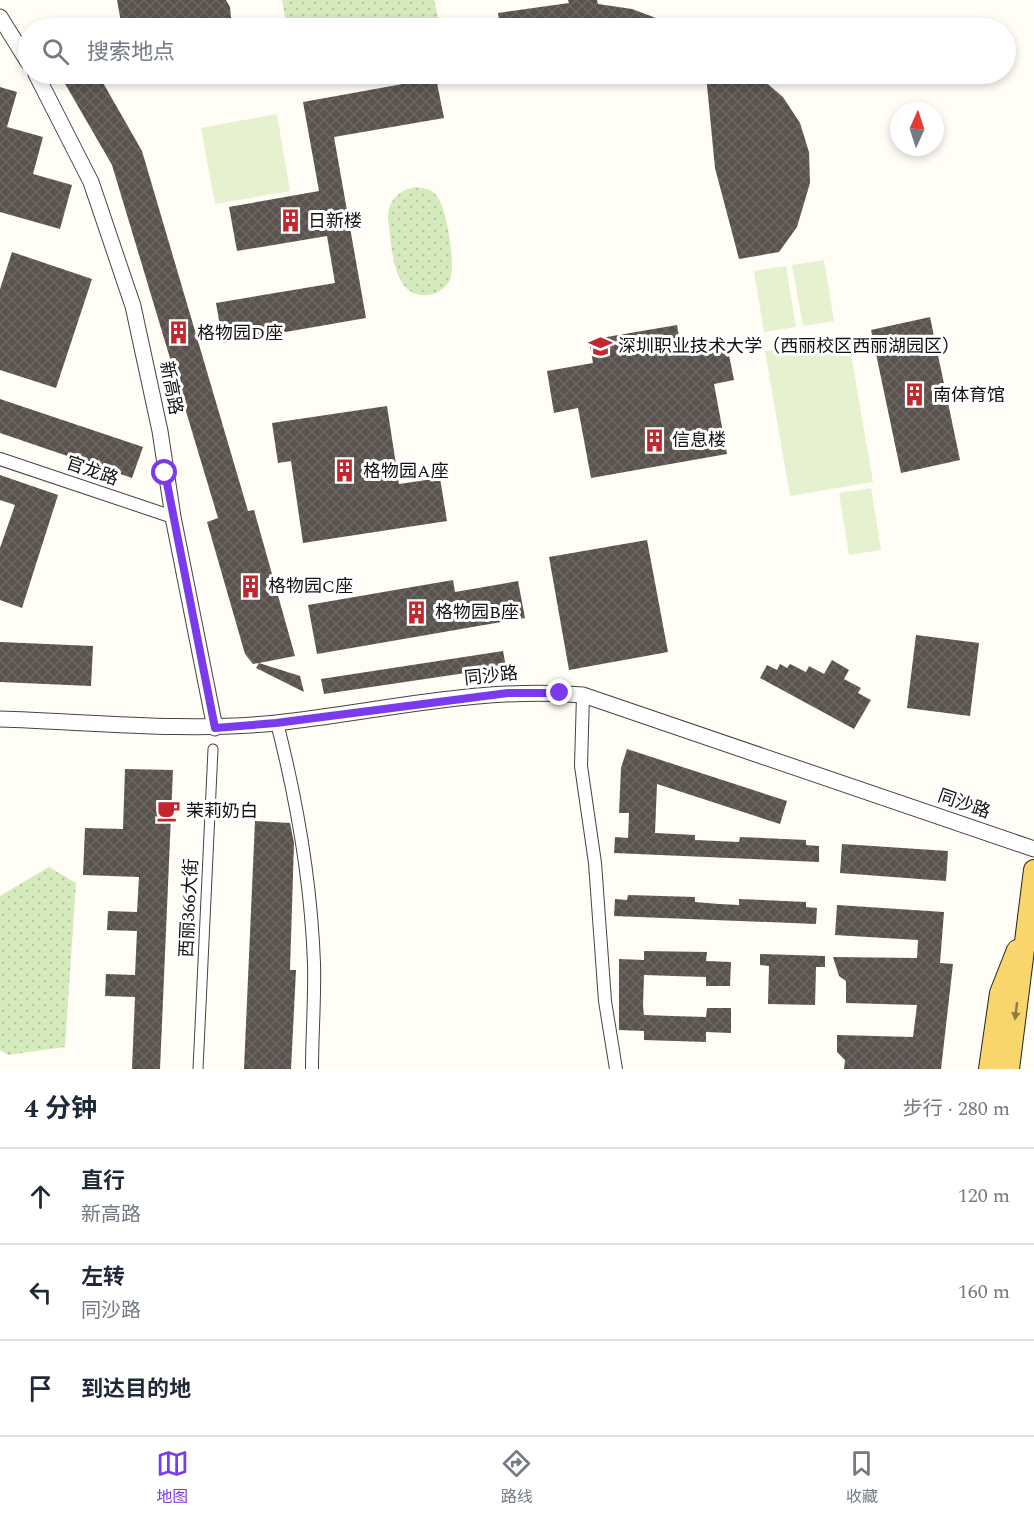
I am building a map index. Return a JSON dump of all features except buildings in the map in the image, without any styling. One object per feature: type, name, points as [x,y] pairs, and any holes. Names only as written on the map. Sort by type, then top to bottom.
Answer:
[{"type":"main road","points":[[1008,1069],[1034,870]]},
{"type":"main road","points":[[989,1069],[1000,993],[1027,922]]},
{"type":"street","points":[[0,17],[18,46]]},
{"type":"street","name":"新高路","points":[[41,84],[91,182],[121,264],[144,348],[173,517],[215,728]]},
{"type":"street","name":"官龙路","points":[[0,459],[173,517]]},
{"type":"street","name":"同沙路","points":[[0,719],[215,728],[276,723],[508,693],[583,695],[1034,849]]},
{"type":"street","points":[[583,695],[581,766],[595,863],[605,1001],[616,1069]]},
{"type":"street","points":[[276,723],[300,823],[312,934],[314,965],[312,1069]]},
{"type":"street","name":"西丽366大街","points":[[198,1069],[213,749]]},
{"type":"green space","points":[[282,0],[434,0],[438,18],[285,18]]},
{"type":"green space","points":[[277,114],[290,191],[215,204],[201,128]]},
{"type":"green space","points":[[416,187],[432,191],[440,201],[447,223],[451,250],[450,280],[441,290],[428,295],[416,294],[400,279],[393,255],[388,219],[388,213],[395,197]]},
{"type":"green space","points":[[824,260],[834,321],[803,326],[792,265]]},
{"type":"green space","points":[[786,266],[796,327],[764,332],[754,271]]},
{"type":"green space","points":[[848,337],[873,482],[790,496],[765,351]]},
{"type":"green space","points":[[871,488],[881,550],[849,555],[839,493]]},
{"type":"green space","points":[[49,867],[76,883],[65,1047],[8,1055],[0,1050],[0,896]]},
{"type":"place","name":"日新楼","points":[[290,221]]},
{"type":"place","name":"格物园D座","points":[[179,333]]},
{"type":"place","name":"深圳职业技术大学（西丽校区西丽湖园区）","points":[[600,346]]},
{"type":"place","name":"南体育馆","points":[[915,395]]},
{"type":"place","name":"信息楼","points":[[654,440]]},
{"type":"place","name":"格物园A座","points":[[345,471]]},
{"type":"place","name":"格物园C座","points":[[250,586]]},
{"type":"place","name":"格物园B座","points":[[417,612]]},
{"type":"place","name":"茉莉奶白","points":[[168,811]]},
{"type":"route","points":[[165,473],[215,728],[276,723],[508,693],[560,693]]}]
